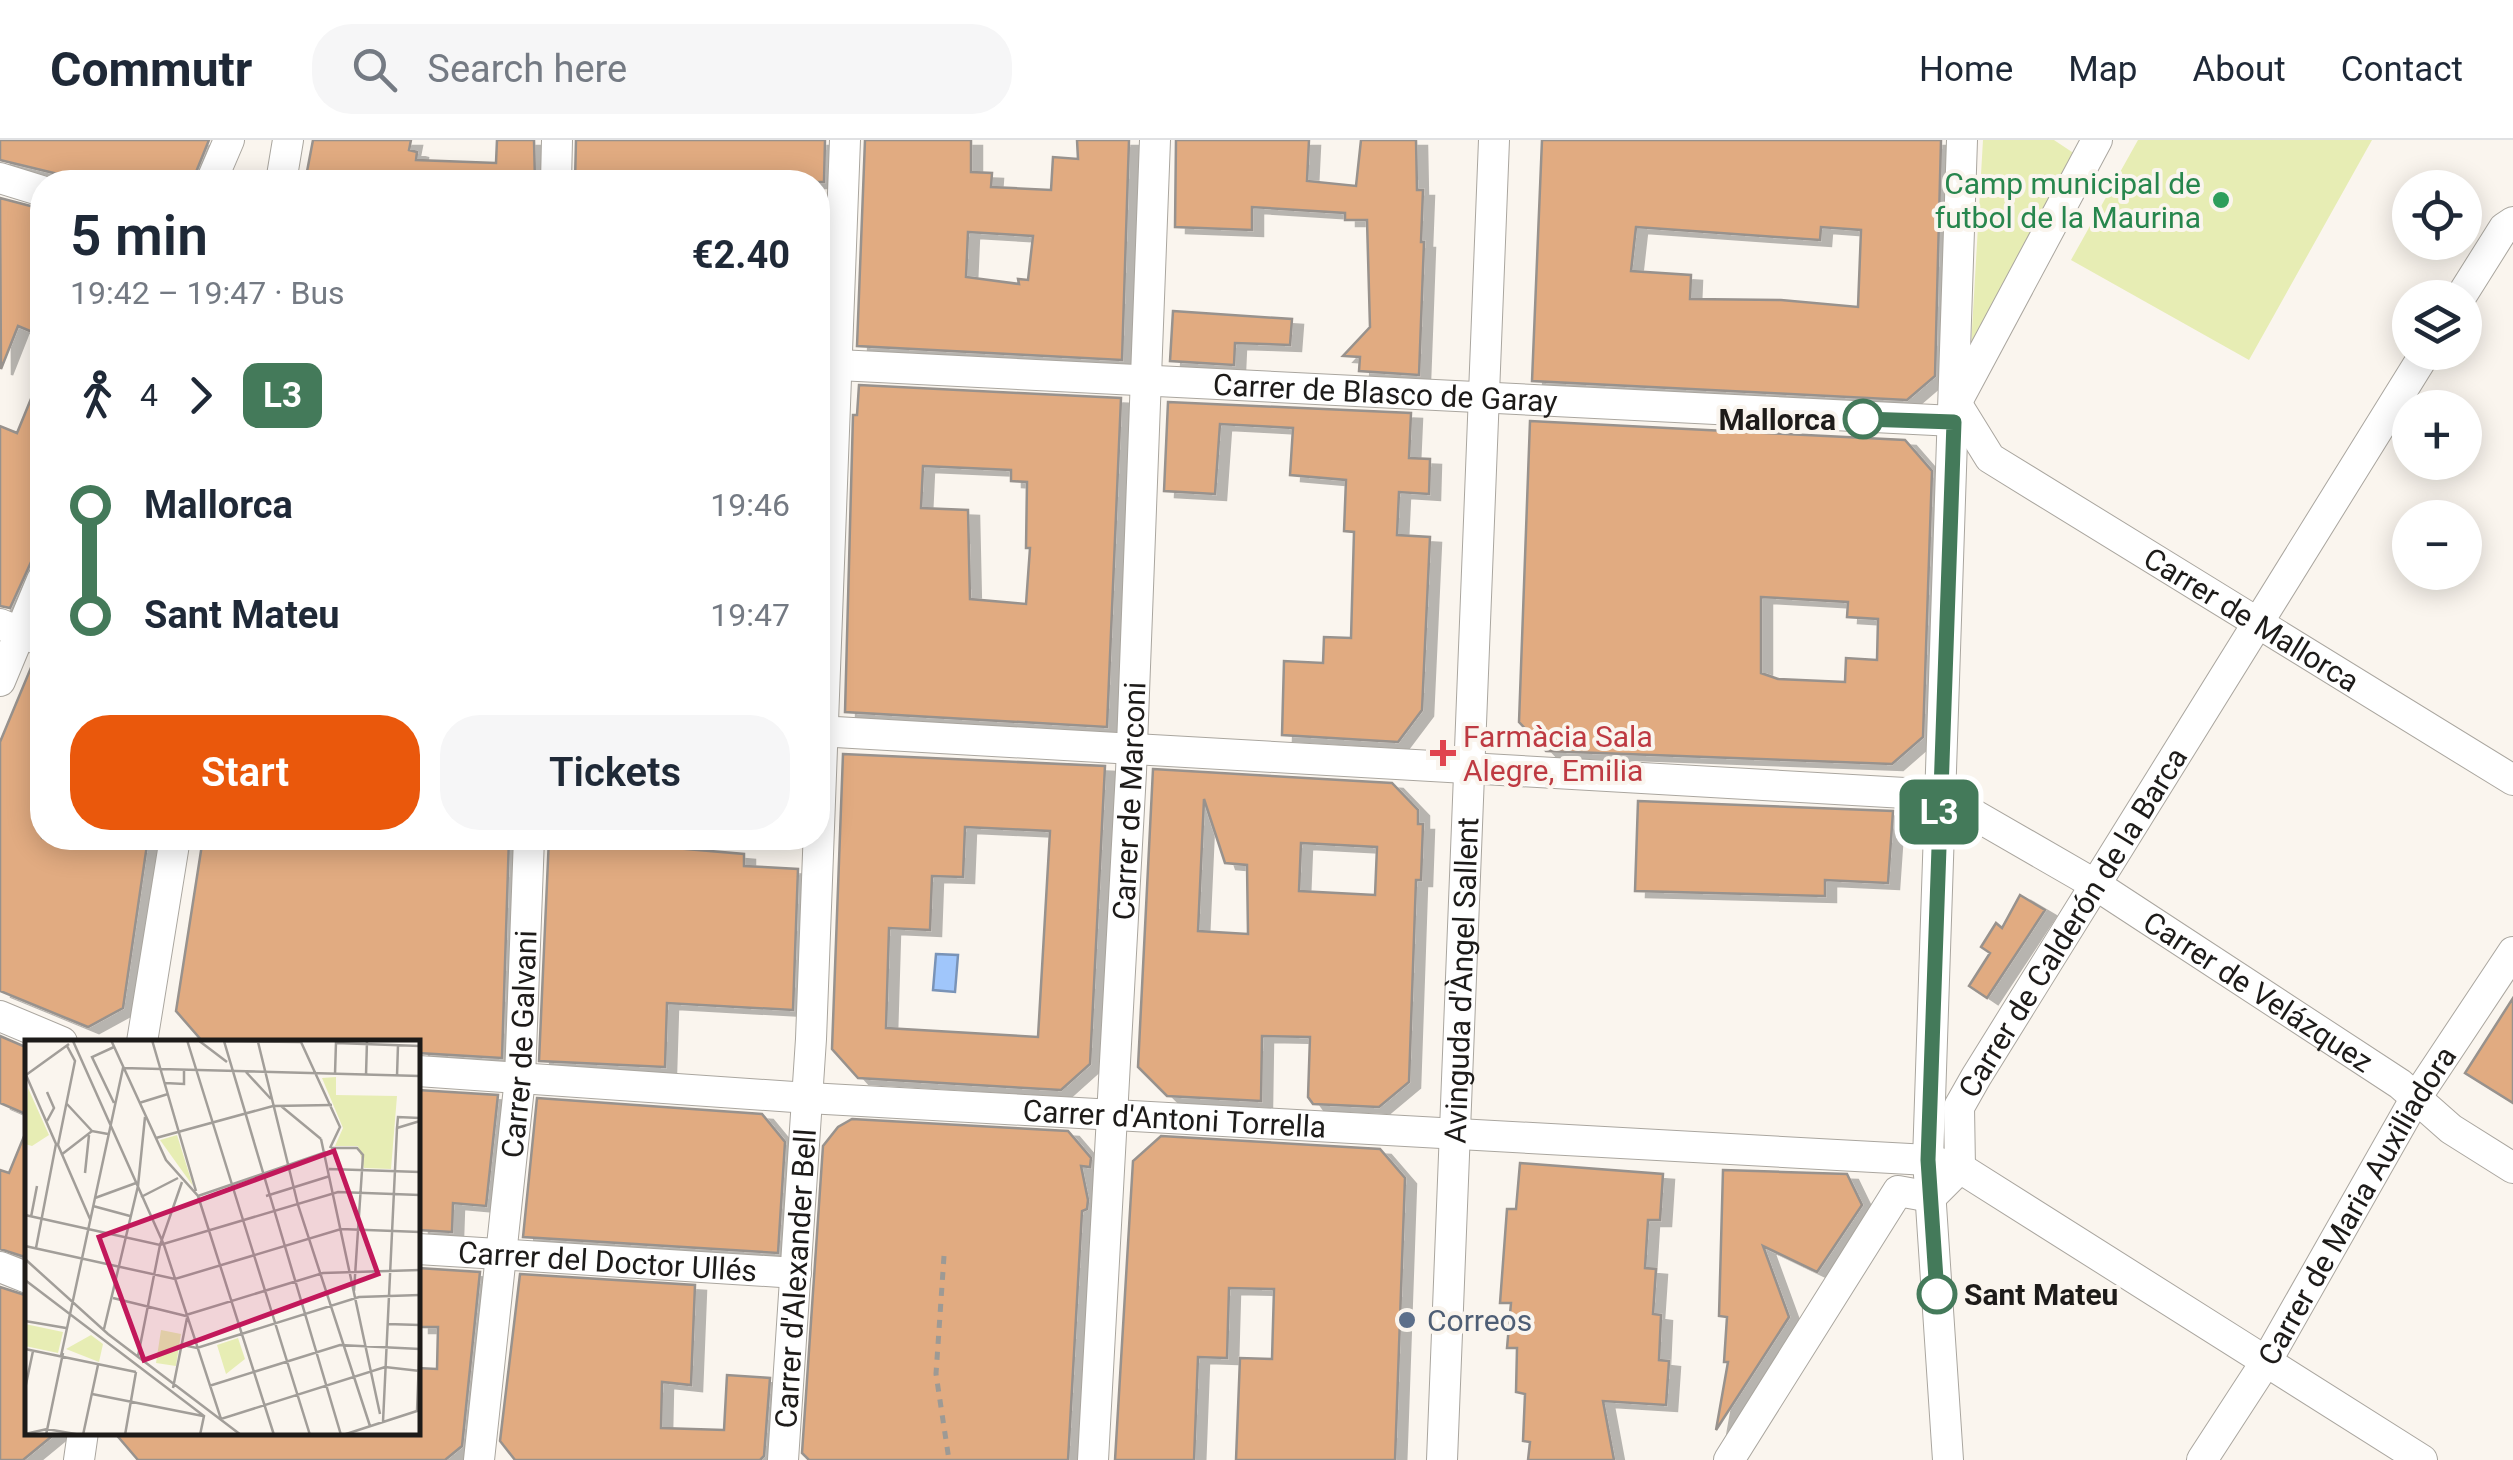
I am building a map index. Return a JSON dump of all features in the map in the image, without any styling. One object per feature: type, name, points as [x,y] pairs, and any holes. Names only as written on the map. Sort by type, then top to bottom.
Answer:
[{"type":"street","points":[[217,170],[230,140]]},
{"type":"street","points":[[283,170],[288,140]]},
{"type":"street","points":[[556,170],[557,140]]},
{"type":"street","name":"Carrer d'Alexander Bell","points":[[830,338],[845,140]]},
{"type":"street","name":"Carrer de Marconi","points":[[1094,1460],[1132,749],[1156,140]]},
{"type":"street","name":"Avinguda d'Àngel Sallent","points":[[1442,1460],[1458,1134],[1494,140]]},
{"type":"street","points":[[1948,1460],[1928,1160],[1954,478],[1962,140]]},
{"type":"street","points":[[1955,412],[2090,143]]},
{"type":"street","points":[[0,178],[30,187]]},
{"type":"street","points":[[2471,280],[2504,228],[2513,222]]},
{"type":"street","name":"Carrer de Blasco de Garay","points":[[830,364],[1484,399],[1955,412]]},
{"type":"street","name":"Carrer de Calderón de la Barca","points":[[1960,1168],[1959,1107],[1976,1076],[2415,370]]},
{"type":"street","name":"Carrer de Mallorca","points":[[1955,412],[1990,458],[2513,780]]},
{"type":"street","points":[[1954,478],[1972,461],[1990,458]]},
{"type":"street","points":[[0,681],[21,632]]},
{"type":"street","points":[[830,732],[1940,795]]},
{"type":"street","name":"Carrer de Velázquez","points":[[1940,795],[2096,885],[2400,1084],[2414,1101],[2513,1168]]},
{"type":"street","points":[[142,1040],[174,850]]},
{"type":"street","name":"Carrer de Galvani","points":[[479,1460],[520,1078],[529,850]]},
{"type":"street","name":"Carrer d'Alexander Bell","points":[[783,1460],[808,1098],[816,850]]},
{"type":"street","name":"Carrer de Maria Auxiliadora","points":[[2202,1460],[2267,1360],[2414,1101],[2513,952]]},
{"type":"street","points":[[0,1016],[57,1040]]},
{"type":"street","points":[[1932,1052],[1976,1076]]},
{"type":"street","name":"Carrer d'Antoni Torrella","points":[[420,1071],[808,1098],[1928,1160],[1960,1168],[2422,1460]]},
{"type":"street","points":[[1931,1197],[1960,1168]]},
{"type":"street","points":[[1729,1460],[1898,1191],[1931,1197]]},
{"type":"street","name":"Carrer del Doctor Ullés","points":[[420,1249],[796,1273]]},
{"type":"street","points":[[0,1267],[25,1277]]},
{"type":"street","points":[[79,1460],[83,1435]]},
{"type":"path","points":[[944,1256],[936,1374],[949,1460]]},
{"type":"green space","points":[[1983,140],[2054,140],[2075,154],[1970,364]]},
{"type":"green space","name":"Camp municipal de futbol de la Maurina","points":[[2138,140],[2372,140],[2249,360],[2071,260]]},
{"type":"water","points":[[936,954],[958,955],[955,992],[933,990]]},
{"type":"building","points":[[0,140],[209,140],[197,170],[41,170],[0,160]]},
{"type":"building","points":[[313,140],[411,140],[409,150],[417,152],[416,160],[496,163],[497,140],[534,140],[535,170],[307,170]]},
{"type":"building","points":[[576,140],[825,140],[824,170],[575,170]]},
{"type":"building","points":[[865,140],[971,140],[971,172],[992,173],[991,187],[1051,190],[1053,157],[1078,159],[1077,140],[1129,140],[1122,360],[857,346]],"holes":[[[968,232],[1033,236],[1028,280],[1018,279],[1019,284],[966,277]]]},
{"type":"building","points":[[1176,140],[1309,140],[1307,181],[1356,186],[1361,140],[1416,140],[1417,190],[1423,190],[1424,242],[1419,375],[1359,371],[1360,357],[1343,356],[1370,327],[1367,220],[1345,220],[1345,213],[1252,207],[1252,230],[1175,227]]},
{"type":"building","points":[[1542,140],[1941,140],[1935,376],[1907,400],[1532,381]],"holes":[[[1636,227],[1820,240],[1821,227],[1861,230],[1858,307],[1781,300],[1690,299],[1691,275],[1631,271]]]},
{"type":"building","points":[[0,198],[30,206],[30,331],[18,326],[1,369]]},
{"type":"building","points":[[1173,311],[1292,319],[1290,345],[1235,343],[1234,365],[1170,361]]},
{"type":"building","points":[[859,385],[1121,398],[1107,727],[845,712],[853,415],[857,415]],"holes":[[[923,466],[1011,470],[1011,481],[1027,482],[1026,548],[1030,548],[1026,604],[970,599],[968,510],[921,508]]]},
{"type":"building","points":[[30,401],[30,564],[10,608],[0,606],[0,426],[17,433]]},
{"type":"building","points":[[1168,402],[1411,413],[1409,458],[1430,459],[1429,494],[1399,492],[1397,535],[1430,537],[1422,710],[1398,742],[1282,735],[1284,661],[1323,663],[1324,637],[1351,638],[1354,532],[1344,531],[1346,480],[1290,475],[1293,428],[1220,424],[1215,494],[1164,491]]},
{"type":"building","points":[[1530,421],[1905,440],[1932,471],[1923,737],[1892,764],[1546,751],[1519,722]],"holes":[[[1761,597],[1848,602],[1847,617],[1878,619],[1877,660],[1846,658],[1845,682],[1778,679],[1761,673]]]},
{"type":"building","points":[[30,670],[30,850],[146,850],[123,1008],[88,1027],[0,991],[0,742]]},
{"type":"building","points":[[843,754],[1105,766],[1090,1064],[1061,1090],[858,1078],[832,1049]],"holes":[[[965,827],[1050,831],[1038,1037],[886,1028],[889,928],[930,930],[932,876],[963,877]]]},
{"type":"building","points":[[1153,769],[1392,783],[1418,810],[1418,824],[1423,824],[1421,880],[1416,880],[1409,1082],[1379,1107],[1313,1104],[1308,1097],[1310,1037],[1262,1036],[1261,1101],[1167,1096],[1138,1067]],"holes":[[[1204,799],[1225,863],[1247,865],[1248,934],[1198,931]],[[1301,843],[1377,847],[1375,895],[1299,891]]]},
{"type":"building","points":[[1638,801],[1893,811],[1888,883],[1825,880],[1825,896],[1635,891]]},
{"type":"building","points":[[201,850],[509,850],[502,1058],[420,1053],[420,1040],[201,1040],[176,1011]]},
{"type":"building","points":[[548,850],[698,850],[744,854],[744,866],[798,869],[793,1010],[667,1003],[665,1067],[539,1061]]},
{"type":"building","points":[[2020,895],[2045,910],[1987,998],[1969,986],[1990,953],[1981,947],[1996,923],[2002,928]]},
{"type":"building","points":[[2513,998],[2513,1103],[2465,1073]]},
{"type":"building","points":[[0,1036],[25,1047],[25,1114],[0,1103]]},
{"type":"building","points":[[420,1090],[498,1095],[486,1206],[453,1203],[452,1232],[420,1230]]},
{"type":"building","points":[[537,1098],[762,1114],[785,1142],[778,1253],[523,1237]]},
{"type":"building","points":[[852,1119],[1068,1131],[1091,1158],[1090,1167],[1081,1166],[1088,1200],[1087,1209],[1082,1211],[1068,1460],[809,1460],[802,1453],[823,1146],[838,1127]]},
{"type":"building","points":[[25,1134],[25,1257],[0,1249],[0,1170],[9,1173]]},
{"type":"building","points":[[1161,1136],[1380,1149],[1405,1178],[1395,1460],[1236,1460],[1240,1358],[1272,1359],[1274,1289],[1229,1288],[1227,1358],[1198,1357],[1194,1460],[1115,1460],[1133,1161]]},
{"type":"building","points":[[1520,1163],[1663,1174],[1660,1220],[1648,1220],[1645,1268],[1656,1269],[1653,1314],[1661,1315],[1659,1360],[1669,1361],[1666,1405],[1603,1401],[1614,1460],[1528,1460],[1530,1442],[1523,1441],[1525,1394],[1516,1392],[1517,1348],[1507,1348],[1511,1303],[1500,1303],[1507,1209],[1516,1209]]},
{"type":"building","points":[[1723,1170],[1847,1174],[1862,1205],[1817,1272],[1763,1246],[1789,1317],[1716,1430],[1728,1362],[1724,1362],[1727,1317],[1719,1316]]},
{"type":"building","points":[[420,1268],[480,1272],[462,1446],[445,1460],[138,1460],[117,1435],[420,1435],[420,1368],[437,1369],[438,1327],[420,1327]]},
{"type":"building","points":[[520,1274],[695,1285],[691,1385],[662,1382],[661,1428],[724,1430],[727,1375],[770,1378],[764,1456],[760,1460],[515,1460],[500,1441]]},
{"type":"building","points":[[0,1287],[25,1295],[25,1435],[53,1435],[23,1460],[0,1460]]},
{"type":"bus line","name":"L3","points":[[1863,419],[1954,422],[1928,1160],[1937,1294]]},
{"type":"place","name":"Camp municipal de futbol de la Maurina","points":[[2221,200]]},
{"type":"place","name":"Mallorca","points":[[1863,419]]},
{"type":"place","name":"Farmàcia Sala Alegre, Emilia","points":[[1443,753]]},
{"type":"place","name":"Sant Mateu","points":[[1937,1294]]},
{"type":"place","name":"Correos","points":[[1407,1320]]}]
